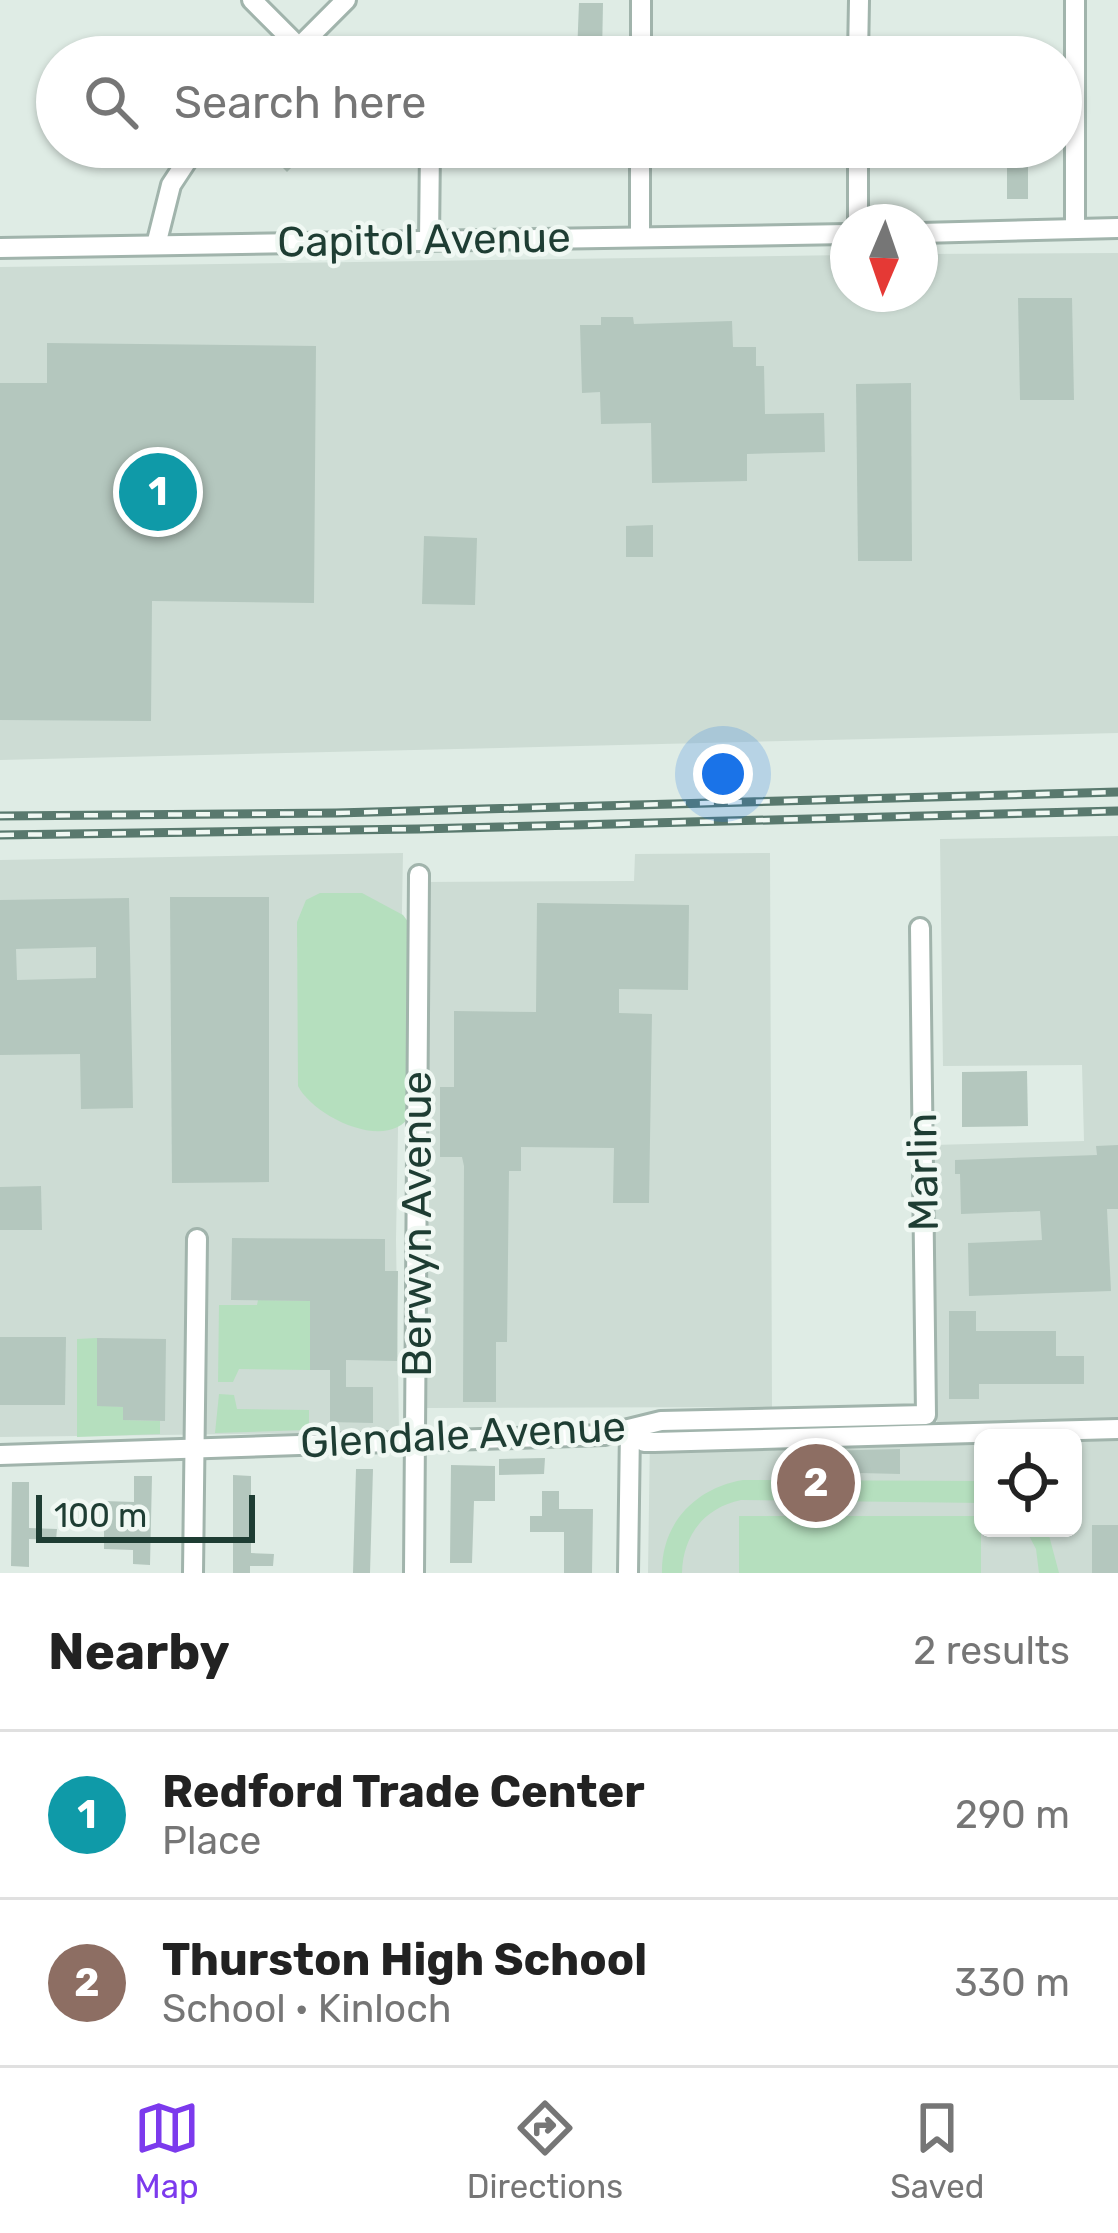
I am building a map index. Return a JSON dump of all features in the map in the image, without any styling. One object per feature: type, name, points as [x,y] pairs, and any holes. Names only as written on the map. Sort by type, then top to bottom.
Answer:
[{"type":"street","points":[[252,0],[281,36]]},
{"type":"street","points":[[310,36],[346,0]]},
{"type":"street","points":[[640,36],[641,0]]},
{"type":"street","points":[[858,36],[859,0]]},
{"type":"street","points":[[1076,0],[1076,36]]},
{"type":"street","points":[[156,245],[172,185],[183,168]]},
{"type":"street","points":[[428,241],[430,168]]},
{"type":"street","points":[[640,168],[640,237]]},
{"type":"street","points":[[858,168],[858,204]]},
{"type":"street","points":[[1075,168],[1075,229]]},
{"type":"street","points":[[938,232],[1118,228]]},
{"type":"street","name":"Capitol Avenue","points":[[0,248],[830,234]]},
{"type":"street","name":"Berwyn Avenue","points":[[414,1573],[418,874]]},
{"type":"street","name":"Marlin","points":[[920,928],[926,1415]]},
{"type":"street","points":[[194,1573],[197,1239]]},
{"type":"street","name":"Glendale Avenue","points":[[0,1455],[637,1435],[661,1421],[926,1415]]},
{"type":"street","points":[[628,1573],[637,1435],[1118,1429]]},
{"type":"shaded area","points":[[1118,253],[1118,733],[0,760],[0,267],[830,255],[830,312],[938,312],[938,254]]},
{"type":"shaded area","points":[[1118,836],[1118,1573],[648,1573],[650,1434],[937,1423],[933,1145],[1084,1141],[1082,1065],[943,1066],[940,839]]},
{"type":"shaded area","points":[[403,853],[396,1240],[399,1432],[0,1437],[0,860]]},
{"type":"shaded area","points":[[770,853],[772,1407],[426,1408],[424,882],[634,881],[635,854]]},
{"type":"green space","points":[[320,893],[362,893],[403,915],[412,927],[411,1114],[400,1126],[386,1131],[369,1131],[334,1119],[298,1086],[297,922],[306,900]]},
{"type":"green space","points":[[258,1300],[310,1301],[310,1370],[239,1369],[233,1382],[218,1382],[219,1305],[257,1305]]},
{"type":"green space","points":[[97,1338],[97,1405],[123,1407],[124,1420],[160,1421],[160,1434],[77,1437],[77,1339]]},
{"type":"green space","points":[[219,1394],[234,1395],[237,1409],[309,1410],[309,1430],[215,1433]]},
{"type":"green space","points":[[743,1480],[974,1481],[974,1503],[741,1500],[716,1509],[698,1525],[686,1547],[682,1573],[662,1573],[667,1539],[684,1511],[726,1484]]},
{"type":"green space","points":[[739,1516],[974,1516],[974,1537],[981,1537],[981,1573],[739,1573]]},
{"type":"green space","points":[[1030,1537],[1049,1537],[1059,1573],[1039,1573]]},
{"type":"building","points":[[579,3],[603,3],[602,36],[578,36]]},
{"type":"building","points":[[1007,168],[1028,168],[1028,199],[1007,199]]},
{"type":"building","points":[[1018,298],[1072,298],[1074,400],[1020,400]]},
{"type":"building","points":[[601,317],[633,317],[634,324],[732,321],[733,347],[756,347],[756,366],[764,366],[765,414],[824,413],[825,452],[747,454],[747,481],[652,483],[651,423],[601,424],[600,392],[582,393],[580,325],[601,325]]},
{"type":"building","points":[[47,343],[316,346],[314,603],[152,601],[151,721],[0,720],[0,383],[47,383]]},
{"type":"building","points":[[911,383],[912,561],[858,561],[856,384]]},
{"type":"building","points":[[653,525],[653,557],[626,557],[626,526]]},
{"type":"building","points":[[424,536],[477,538],[475,605],[422,604]]},
{"type":"building","points":[[170,897],[269,897],[269,1182],[172,1183]]},
{"type":"building","points":[[129,898],[133,1108],[81,1109],[80,1054],[0,1055],[0,900]],"holes":[[[96,947],[96,978],[17,980],[16,949]]]},
{"type":"building","points":[[537,903],[689,905],[688,990],[619,989],[619,1013],[652,1014],[649,1203],[613,1203],[614,1148],[521,1147],[521,1171],[509,1171],[507,1342],[496,1342],[496,1402],[463,1402],[464,1166],[462,1157],[440,1157],[440,1087],[454,1087],[454,1011],[536,1012]]},
{"type":"building","points":[[1027,1071],[1028,1126],[962,1127],[962,1072]]},
{"type":"building","points":[[1118,1145],[1118,1209],[1107,1209],[1111,1291],[969,1296],[968,1243],[1042,1240],[1040,1211],[961,1214],[955,1160],[1097,1155],[1096,1146]]},
{"type":"building","points":[[41,1186],[42,1230],[0,1230],[0,1187]]},
{"type":"building","points":[[232,1238],[385,1239],[385,1271],[398,1271],[397,1361],[346,1360],[346,1387],[373,1387],[373,1423],[330,1422],[330,1370],[310,1370],[310,1301],[231,1300]]},
{"type":"building","points":[[949,1311],[976,1311],[976,1331],[1056,1331],[1056,1356],[1084,1356],[1084,1384],[979,1384],[979,1399],[949,1399]]},
{"type":"building","points":[[0,1337],[66,1337],[65,1405],[0,1405]]},
{"type":"building","points":[[97,1338],[166,1339],[165,1421],[123,1420],[123,1407],[97,1406]]},
{"type":"building","points":[[900,1449],[900,1474],[820,1472],[820,1451]]},
{"type":"building","points":[[545,1458],[544,1474],[499,1475],[499,1459]]},
{"type":"building","points":[[451,1465],[495,1466],[495,1501],[474,1501],[472,1563],[450,1563]]},
{"type":"building","points":[[356,1469],[373,1469],[370,1573],[353,1573]]},
{"type":"building","points":[[233,1475],[251,1476],[251,1553],[274,1554],[273,1566],[250,1566],[250,1573],[233,1573]]},
{"type":"building","points":[[134,1476],[152,1476],[150,1565],[133,1564],[133,1550],[104,1549],[104,1501],[134,1502]]},
{"type":"building","points":[[12,1482],[29,1482],[29,1528],[57,1529],[56,1540],[29,1539],[29,1567],[11,1566]]},
{"type":"building","points":[[542,1491],[559,1491],[559,1509],[593,1509],[592,1573],[564,1573],[564,1532],[530,1532],[530,1516],[542,1516]]},
{"type":"building","points":[[1092,1525],[1118,1525],[1118,1573],[1092,1573]]},
{"type":"railway","points":[[0,816],[336,813],[1118,792]]},
{"type":"railway","points":[[0,835],[1118,811]]},
{"type":"place","name":"Redford Trade Center","points":[[158,492]]},
{"type":"place","name":"Thurston High School","points":[[816,1483]]}]
